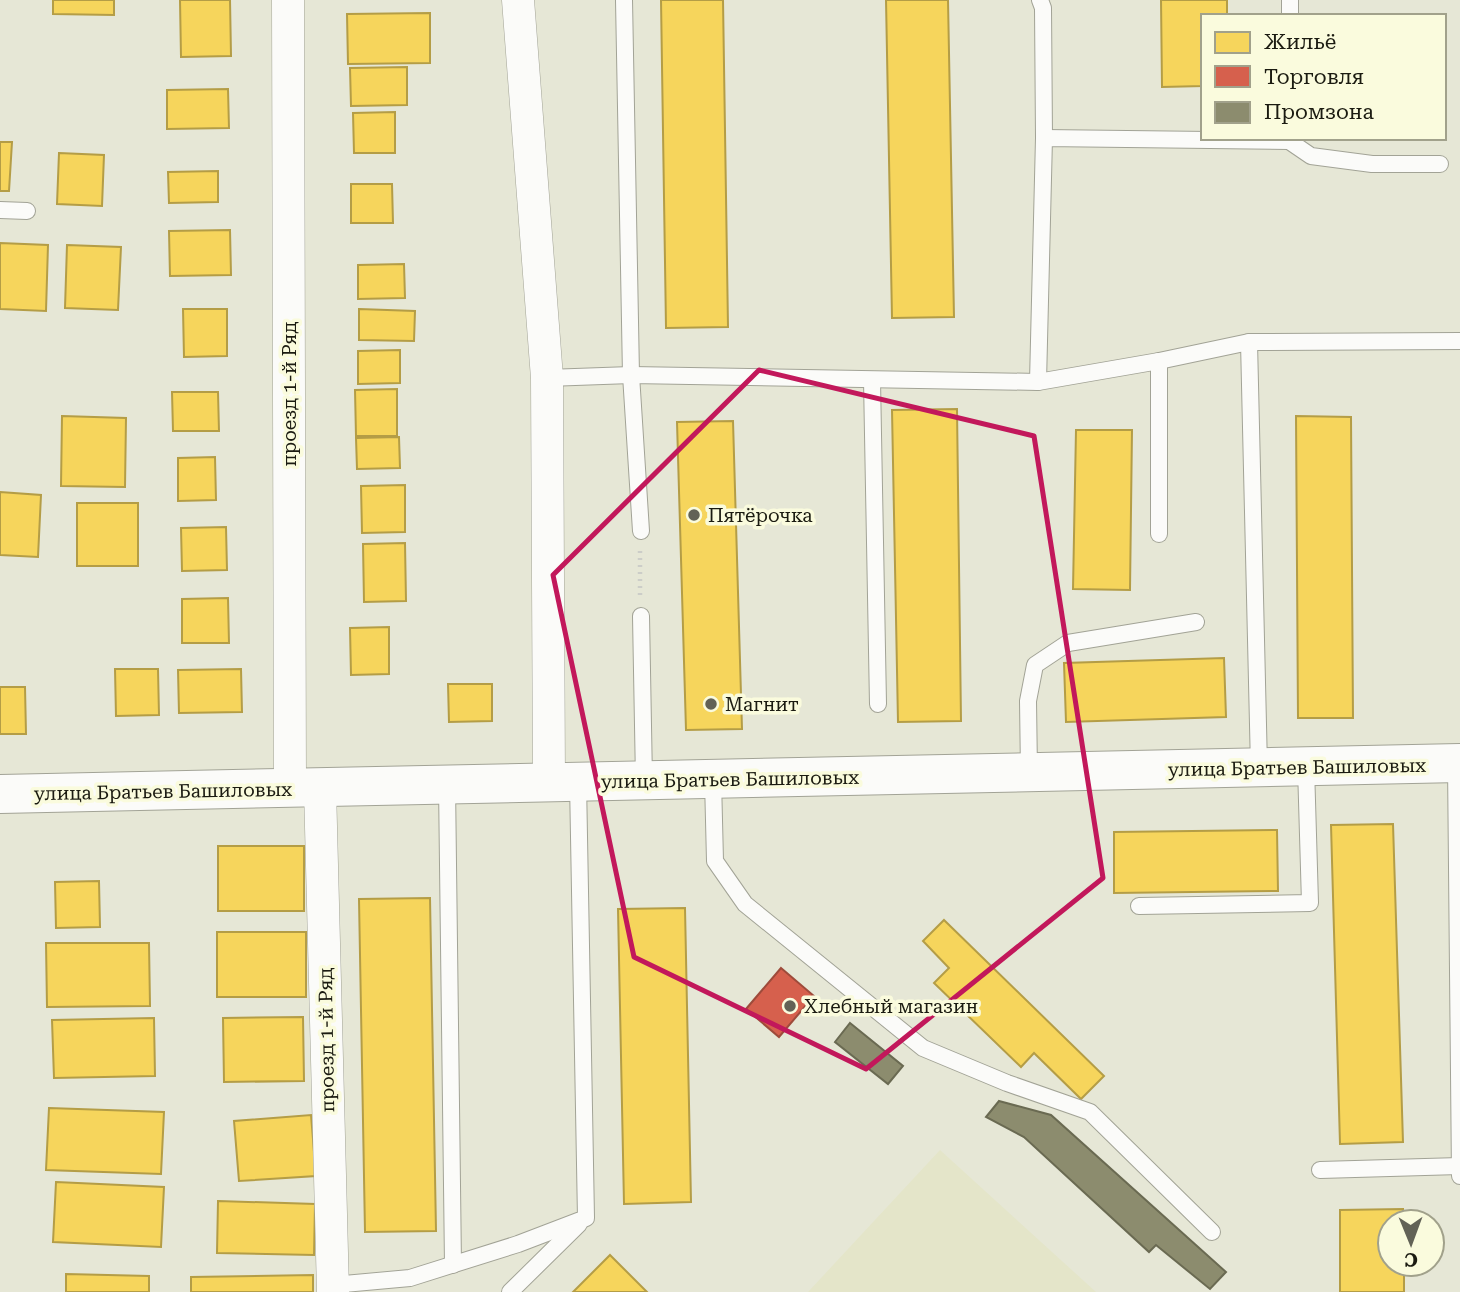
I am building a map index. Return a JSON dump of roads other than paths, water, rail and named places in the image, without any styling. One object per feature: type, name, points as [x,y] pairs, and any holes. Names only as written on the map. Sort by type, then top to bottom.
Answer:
[{"type":"street","name":"проезд 1-й Ряд","points":[[288,0],[305,788],[333,1288]]},
{"type":"street","points":[[518,0],[547,378],[564,782]]},
{"type":"street","name":"улица Братьев Башиловых","points":[[0,794],[1458,764]]},
{"type":"lane","points":[[624,0],[631,375],[641,531]]},
{"type":"lane","points":[[1038,382],[1044,138],[1043,8],[1040,0]]},
{"type":"lane","points":[[1044,138],[1201,139]]},
{"type":"lane","points":[[1289,140],[1311,156],[1372,164],[1440,164]]},
{"type":"lane","points":[[0,210],[27,212]]},
{"type":"lane","points":[[547,378],[631,375],[1038,382],[1249,342],[1460,341]]},
{"type":"lane","points":[[1249,342],[1259,768]]},
{"type":"lane","points":[[1158,361],[1159,534]]},
{"type":"lane","points":[[872,380],[878,704]]},
{"type":"lane","points":[[641,617],[643,780]]},
{"type":"lane","points":[[1029,772],[1028,701],[1035,664],[1068,643],[1196,622]]},
{"type":"lane","points":[[1458,764],[1460,1176]]},
{"type":"lane","points":[[1139,906],[1310,903],[1306,767]]},
{"type":"lane","points":[[713,780],[715,861],[745,904],[923,1048],[1007,1083],[1090,1112],[1212,1232]]},
{"type":"lane","points":[[510,1292],[586,1217],[564,782]]},
{"type":"lane","points":[[447,784],[453,1265]]},
{"type":"lane","points":[[1321,1170],[1460,1166]]},
{"type":"lane","points":[[333,1288],[410,1278],[519,1244],[586,1217]]},
{"type":"place","name":"Пятёрочка","points":[[694,515]]},
{"type":"place","name":"Магнит","points":[[711,704]]},
{"type":"place","name":"Хлебный магазин","points":[[790,1006]]}]
